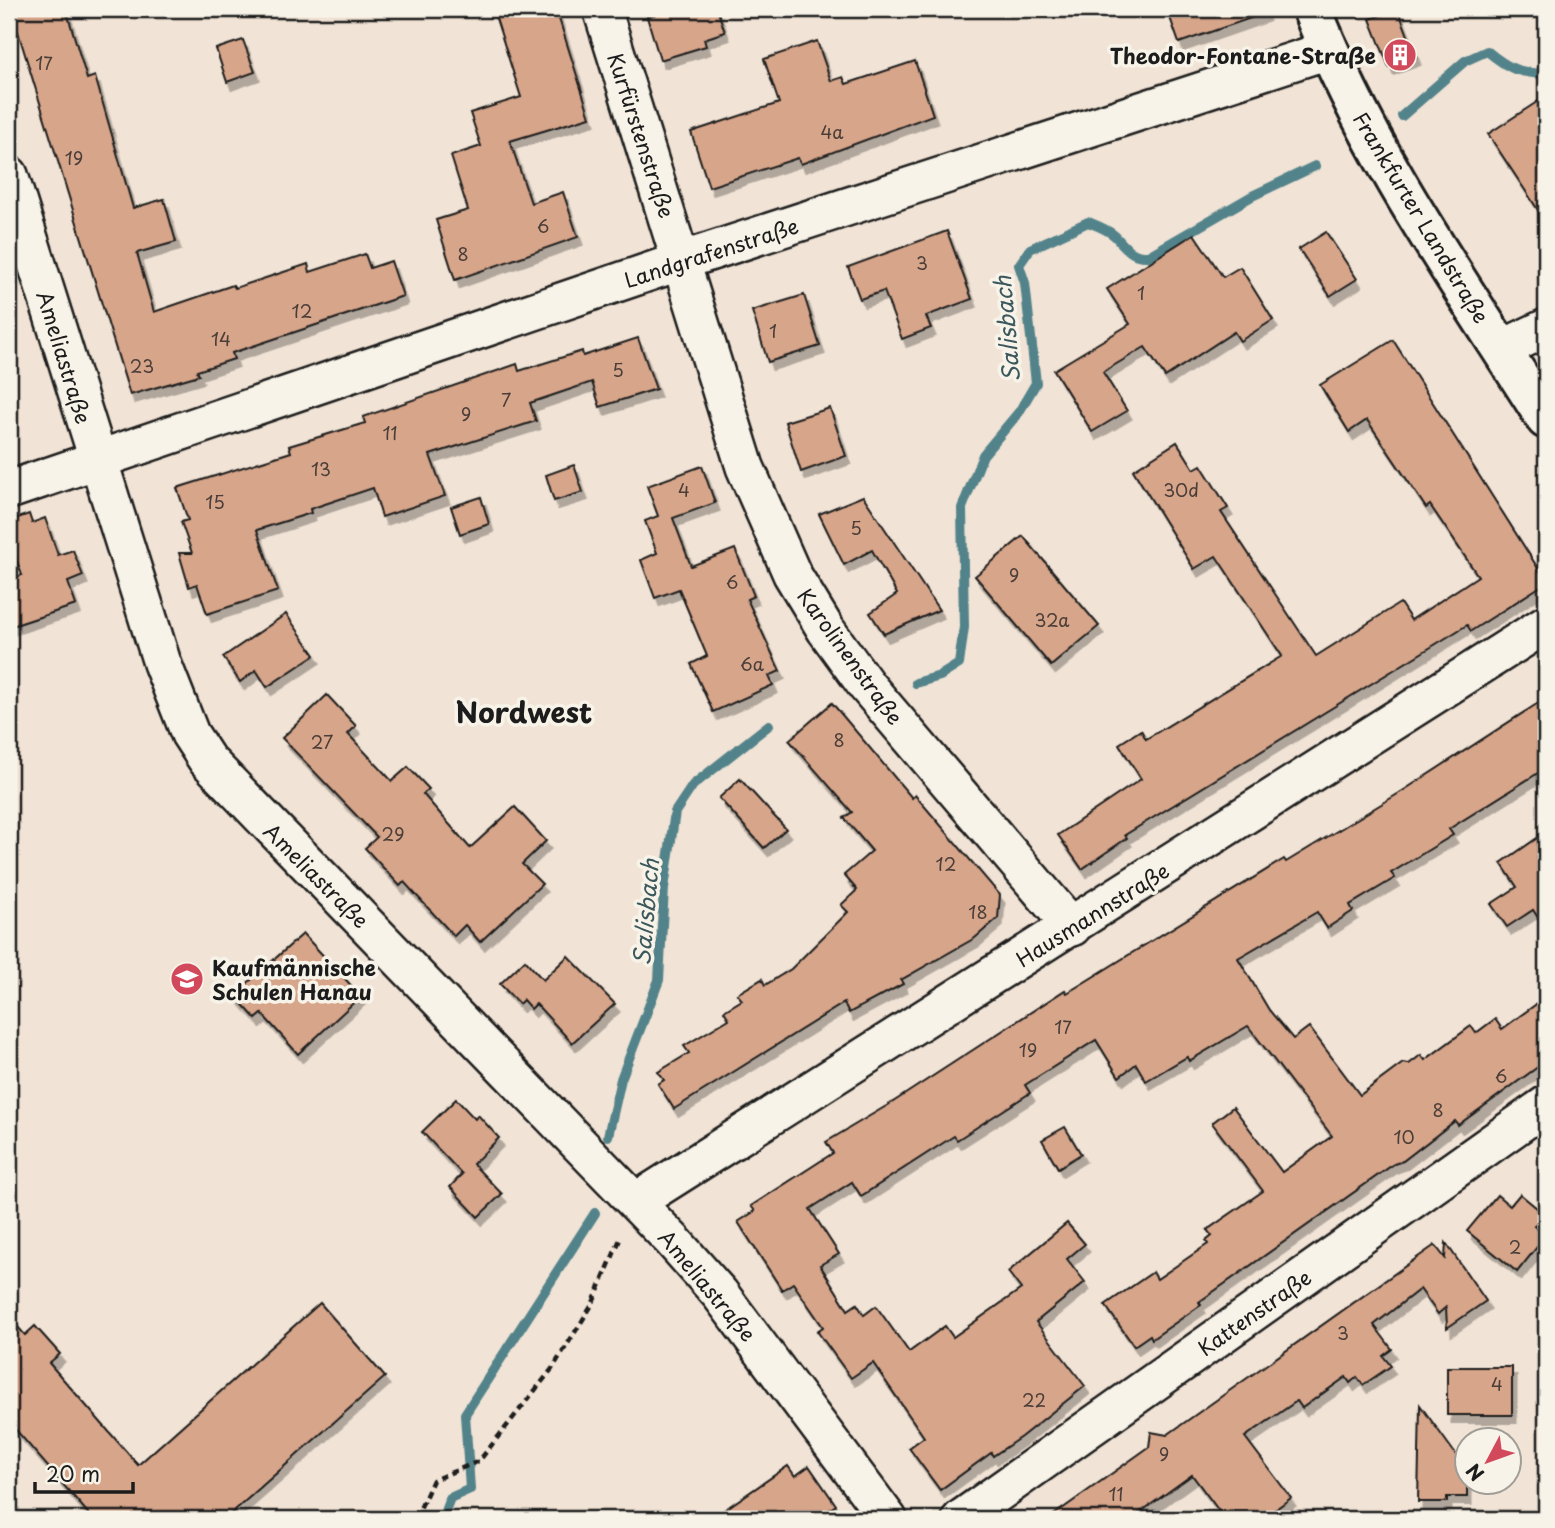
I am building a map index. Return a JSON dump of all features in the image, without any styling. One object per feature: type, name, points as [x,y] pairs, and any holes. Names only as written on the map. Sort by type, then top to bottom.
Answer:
[{"type":"main road","name":"Frankfurter Landstraße","points":[[1312,9],[1347,92],[1404,196],[1546,419]]},
{"type":"street","name":"Kurfürstenstraße","points":[[602,9],[681,261]]},
{"type":"street","name":"Landgrafenstraße","points":[[9,490],[681,261],[1328,50]]},
{"type":"street","name":"Ameliastraße","points":[[9,175],[97,461],[176,702],[190,734],[207,760],[637,1201],[720,1294],[888,1519]]},
{"type":"street","name":"Karolinenstraße","points":[[681,261],[745,467],[792,574],[826,630],[866,685],[1072,927]]},
{"type":"street","points":[[1502,349],[1546,328]]},
{"type":"street","name":"Hausmannstraße","points":[[637,1201],[1546,624]]},
{"type":"street","name":"Kattenstraße","points":[[961,1519],[1546,1105]]},
{"type":"path","points":[[418,1519],[433,1480],[479,1461],[552,1368],[592,1304],[637,1201]]},
{"type":"building","points":[[11,9],[66,9],[87,79],[95,76],[133,208],[164,199],[176,242],[137,253],[154,312],[233,285],[235,288],[308,264],[310,272],[365,254],[370,268],[391,261],[403,296],[232,353],[234,359],[197,371],[199,375],[130,395]]},
{"type":"building","points":[[493,9],[556,9],[590,117],[510,141],[531,203],[563,192],[578,237],[455,280],[436,220],[468,210],[451,156],[481,146],[470,113],[521,97]]},
{"type":"building","points":[[674,9],[717,9],[725,32],[704,39],[706,46],[660,60],[647,17]]},
{"type":"building","points":[[1167,9],[1264,9],[1265,13],[1179,43]]},
{"type":"building","points":[[1398,9],[1416,57],[1389,67],[1370,19]]},
{"type":"building","points":[[243,40],[255,72],[227,82],[216,49]]},
{"type":"building","points":[[817,41],[831,81],[843,77],[846,84],[915,61],[933,115],[801,164],[798,158],[709,187],[691,132],[779,103],[764,59]]},
{"type":"building","points":[[1546,96],[1546,222],[1488,134]]},
{"type":"building","points":[[947,231],[972,299],[926,316],[931,328],[902,339],[884,291],[860,299],[848,267]]},
{"type":"building","points":[[1326,232],[1357,279],[1330,296],[1299,249]]},
{"type":"building","points":[[1194,234],[1223,277],[1240,267],[1273,320],[1240,341],[1234,332],[1165,377],[1145,347],[1103,372],[1127,411],[1092,432],[1054,370],[1130,324],[1107,289]]},
{"type":"building","points":[[804,295],[820,346],[768,362],[752,311]]},
{"type":"building","points":[[638,338],[656,389],[600,407],[592,382],[530,403],[536,421],[430,455],[445,496],[382,517],[373,488],[310,509],[311,513],[257,530],[278,591],[207,614],[197,584],[189,587],[179,553],[192,553],[181,522],[188,520],[177,488],[291,452],[289,446],[365,423],[363,417],[517,364],[519,371],[582,351],[583,356]]},
{"type":"building","points":[[1393,340],[1541,573],[1541,586],[1471,631],[1467,625],[1125,835],[1127,838],[1082,869],[1058,835],[1141,779],[1119,744],[1141,730],[1146,739],[1282,656],[1216,556],[1194,569],[1133,470],[1177,442],[1194,469],[1201,465],[1228,508],[1221,512],[1316,656],[1400,603],[1411,620],[1478,576],[1430,505],[1426,508],[1367,420],[1349,432],[1320,385]]},
{"type":"building","points":[[830,408],[846,456],[801,472],[785,422]]},
{"type":"building","points":[[574,465],[583,492],[554,501],[546,475]]},
{"type":"building","points":[[702,466],[715,503],[673,518],[691,566],[735,549],[754,596],[747,599],[780,671],[769,676],[773,685],[713,712],[691,664],[707,656],[679,589],[655,598],[641,560],[657,553],[645,521],[658,516],[647,486]]},
{"type":"building","points":[[863,496],[939,610],[884,634],[870,613],[897,594],[872,550],[844,565],[819,514]]},
{"type":"building","points":[[481,497],[489,524],[460,534],[451,507]]},
{"type":"building","points":[[29,514],[32,523],[45,518],[58,555],[73,550],[83,576],[68,582],[76,605],[9,627],[9,579],[22,575],[9,539],[9,521]]},
{"type":"building","points":[[1023,536],[1099,626],[1051,666],[975,576]]},
{"type":"building","points":[[286,614],[315,655],[267,687],[256,670],[240,682],[223,657]]},
{"type":"building","points":[[327,695],[356,726],[348,734],[392,781],[408,767],[429,789],[423,794],[470,848],[515,807],[546,841],[522,864],[542,884],[480,942],[465,925],[454,936],[404,882],[400,886],[365,848],[377,837],[282,738]]},
{"type":"building","points":[[1546,698],[1546,768],[1449,829],[1453,835],[1391,873],[1395,878],[1350,905],[1353,911],[1327,928],[1317,912],[1238,958],[1269,1010],[1293,1039],[1309,1027],[1360,1095],[1403,1063],[1409,1064],[1421,1055],[1425,1060],[1471,1026],[1476,1033],[1495,1019],[1502,1029],[1546,997],[1546,1061],[1458,1125],[1455,1121],[1403,1161],[1394,1164],[1199,1302],[1201,1305],[1152,1339],[1150,1335],[1134,1346],[1105,1305],[1153,1272],[1157,1279],[1208,1244],[1206,1241],[1212,1236],[1207,1230],[1263,1191],[1212,1123],[1233,1107],[1282,1172],[1332,1136],[1248,1026],[1189,1061],[1187,1057],[1146,1081],[1136,1064],[1119,1077],[1096,1040],[1025,1085],[1030,1093],[957,1140],[954,1136],[861,1196],[852,1182],[810,1209],[839,1254],[820,1265],[848,1310],[857,1304],[864,1315],[876,1306],[909,1352],[945,1326],[953,1337],[1021,1289],[1008,1272],[1067,1223],[1085,1244],[1067,1259],[1085,1282],[1036,1322],[1085,1386],[1021,1437],[993,1456],[991,1453],[940,1490],[909,1448],[924,1437],[873,1363],[851,1378],[817,1331],[823,1327],[793,1283],[782,1290],[738,1222],[755,1211],[751,1206],[833,1153],[826,1142],[893,1102],[1065,990],[1067,993],[1284,859],[1286,862],[1401,792]]},
{"type":"building","points":[[832,703],[912,798],[915,795],[1000,895],[998,918],[975,938],[901,980],[903,984],[849,1013],[844,1003],[674,1109],[658,1084],[664,1080],[658,1072],[689,1053],[684,1046],[729,1019],[724,1011],[742,1000],[737,994],[762,979],[765,985],[791,969],[848,912],[841,905],[857,890],[844,875],[872,851],[844,818],[852,812],[789,740]]},
{"type":"building","points":[[740,779],[786,829],[764,848],[719,798]]},
{"type":"building","points":[[1546,832],[1546,930],[1533,910],[1507,927],[1491,904],[1517,887],[1501,863]]},
{"type":"building","points":[[303,934],[361,996],[298,1054],[262,1014],[256,1019],[234,995]]},
{"type":"building","points":[[568,956],[615,1004],[572,1043],[536,1004],[531,1009],[523,1000],[519,1004],[500,984],[525,960],[543,980]]},
{"type":"building","points":[[456,1099],[475,1119],[478,1115],[499,1138],[473,1164],[502,1194],[478,1217],[450,1187],[462,1174],[422,1132]]},
{"type":"building","points":[[1065,1127],[1081,1154],[1058,1168],[1042,1140]]},
{"type":"building","points":[[1520,1194],[1544,1214],[1534,1226],[1546,1236],[1517,1272],[1467,1231],[1497,1195],[1510,1206]]},
{"type":"building","points":[[1446,1243],[1486,1301],[1447,1328],[1446,1307],[1438,1314],[1420,1289],[1374,1325],[1392,1349],[1383,1356],[1391,1366],[1363,1385],[1357,1377],[1350,1383],[1346,1377],[1302,1408],[1297,1401],[1245,1437],[1291,1498],[1262,1519],[1225,1519],[1192,1475],[1131,1519],[1048,1519],[1149,1447],[1151,1432],[1167,1435],[1435,1245],[1445,1258]]},
{"type":"building","points":[[320,1303],[385,1377],[225,1519],[93,1519],[9,1422],[9,1317],[25,1335],[35,1326],[60,1354],[49,1363],[138,1465]]},
{"type":"building","points":[[1447,1367],[1512,1367],[1512,1415],[1447,1415]]},
{"type":"building","points":[[1420,1405],[1454,1452],[1454,1496],[1467,1497],[1447,1497],[1447,1502],[1418,1502]]},
{"type":"building","points":[[788,1466],[795,1476],[809,1466],[836,1505],[816,1519],[711,1519]]},
{"type":"waterway","name":"Salisbach","points":[[1402,116],[1465,61],[1487,51],[1514,69],[1546,74]]},
{"type":"waterway","name":"Salisbach","points":[[916,683],[940,676],[959,664],[964,627],[962,508],[983,455],[1019,412],[1036,383],[1025,283],[1019,265],[1030,249],[1088,222],[1112,234],[1133,253],[1148,256],[1252,196],[1315,166]]},
{"type":"waterway","name":"Salisbach","points":[[608,1136],[621,1079],[659,980],[664,888],[675,812],[693,785],[769,725]]},
{"type":"waterway","name":"Salisbach","points":[[442,1519],[450,1498],[470,1489],[465,1414],[595,1213]]},
{"type":"place","name":"Theodor-Fontane-Straße","points":[[1400,55]]},
{"type":"place","name":"Kaufmännische Schulen Hanau","points":[[187,979]]},
{"type":"district","name":"Nordwest","points":[[524,711]]}]
